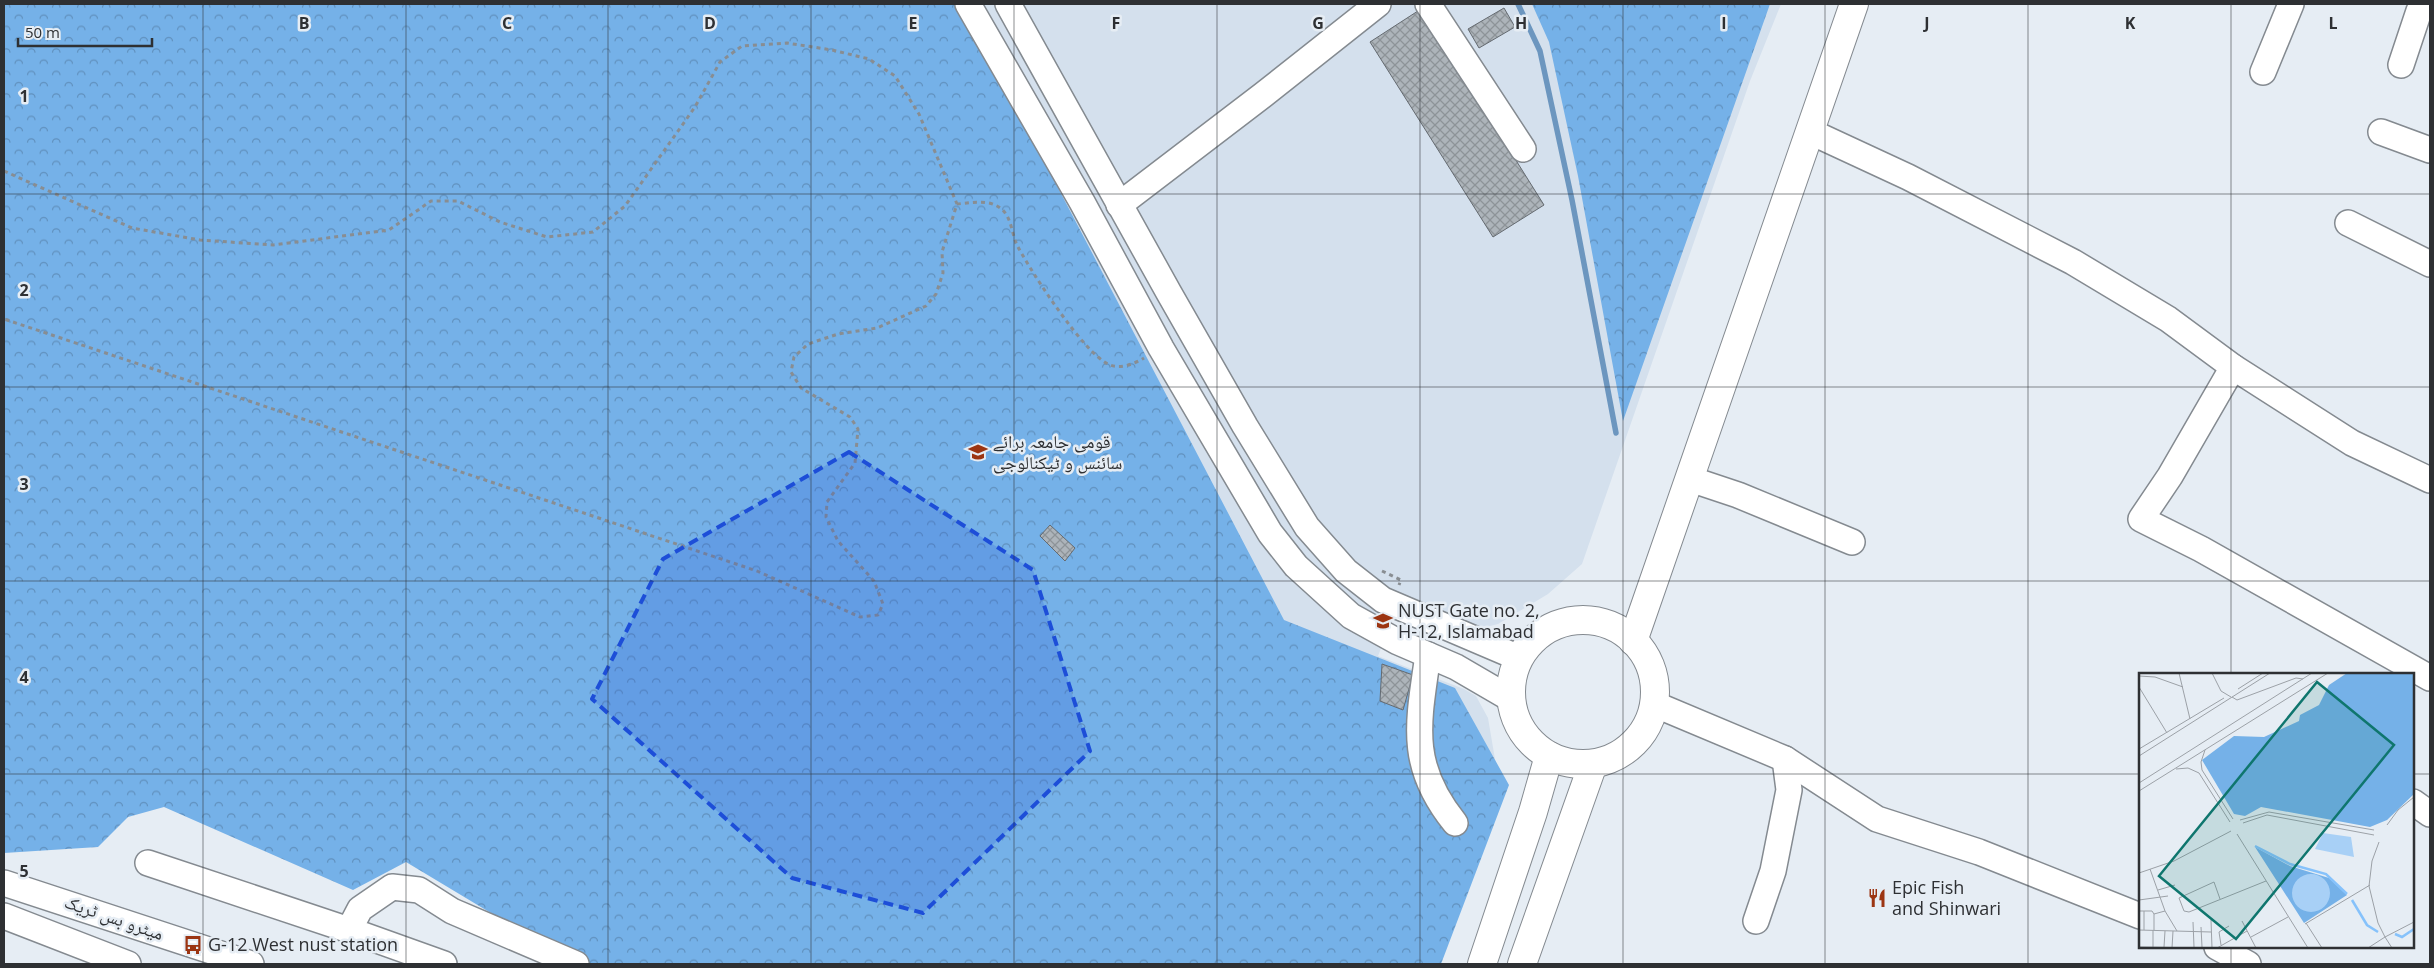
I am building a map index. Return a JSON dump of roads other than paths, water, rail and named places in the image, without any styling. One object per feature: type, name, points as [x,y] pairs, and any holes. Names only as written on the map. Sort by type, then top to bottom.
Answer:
[{"type":"main road","points":[[1633,641],[1854,4]]},
{"type":"main road","points":[[1576,621],[1594,621],[1615,628],[1633,641],[1647,660],[1654,681],[1654,704],[1647,726],[1634,744],[1615,757],[1593,764],[1571,764],[1549,756],[1530,742],[1517,722],[1511,699],[1512,678],[1519,658],[1529,644],[1543,632],[1559,624],[1576,621]]},
{"type":"main road","points":[[1482,964],[1534,812],[1549,756]]},
{"type":"main road","points":[[1522,964],[1593,764]]},
{"type":"street","points":[[968,4],[1082,202],[1161,348],[1270,533],[1296,566],[1351,616],[1398,642],[1456,667],[1511,699]]},
{"type":"street","points":[[1008,4],[1113,195],[1283,491],[1307,527],[1329,554],[1383,600],[1519,658]]},
{"type":"street","points":[[1082,202],[1113,195],[1264,95],[1378,4]]},
{"type":"street","points":[[1428,4],[1522,149]]},
{"type":"street","points":[[2263,72],[2291,4]]},
{"type":"street","points":[[2401,65],[2417,10]]},
{"type":"street","points":[[1811,132],[1908,177],[2073,262],[2168,319],[2233,367],[2352,443],[2430,480]]},
{"type":"street","points":[[2381,132],[2430,150]]},
{"type":"street","points":[[2348,223],[2430,264]]},
{"type":"street","points":[[2233,367],[2170,476],[2141,519],[2201,549],[2430,678]]},
{"type":"street","points":[[1690,479],[1738,495],[1852,542]]},
{"type":"street","points":[[1428,655],[1420,705],[1419,752],[1428,782],[1439,804],[1455,823]]},
{"type":"street","points":[[1654,704],[1785,759],[1877,819],[1979,852],[2139,916]]},
{"type":"street","points":[[1756,921],[1772,871],[1789,790],[1785,759]]},
{"type":"street","points":[[2414,803],[2430,814]]},
{"type":"street","points":[[148,863],[444,964]]},
{"type":"street","name":"میٹرو بس ٹریک","points":[[4,883],[251,964]]},
{"type":"street","points":[[349,930],[360,909],[392,887],[419,890],[452,911],[576,964]]},
{"type":"street","name":"میٹرو بس ٹریک","points":[[4,916],[128,964]]},
{"type":"street","points":[[2219,948],[2248,964]]},
{"type":"waterway","points":[[1518,4],[1540,51],[1572,200],[1616,433]]},
{"type":"place","name":"قومی جامعہ برائے سائنس و ٹیکنالوجی","points":[[978,452]]},
{"type":"place","name":"NUST Gate no. 2, H-12, Islamabad","points":[[1383,621]]},
{"type":"place","name":"Epic Fish and Shinwari","points":[[1877,898]]},
{"type":"place","name":"G-12 West nust station","points":[[193,945]]}]
